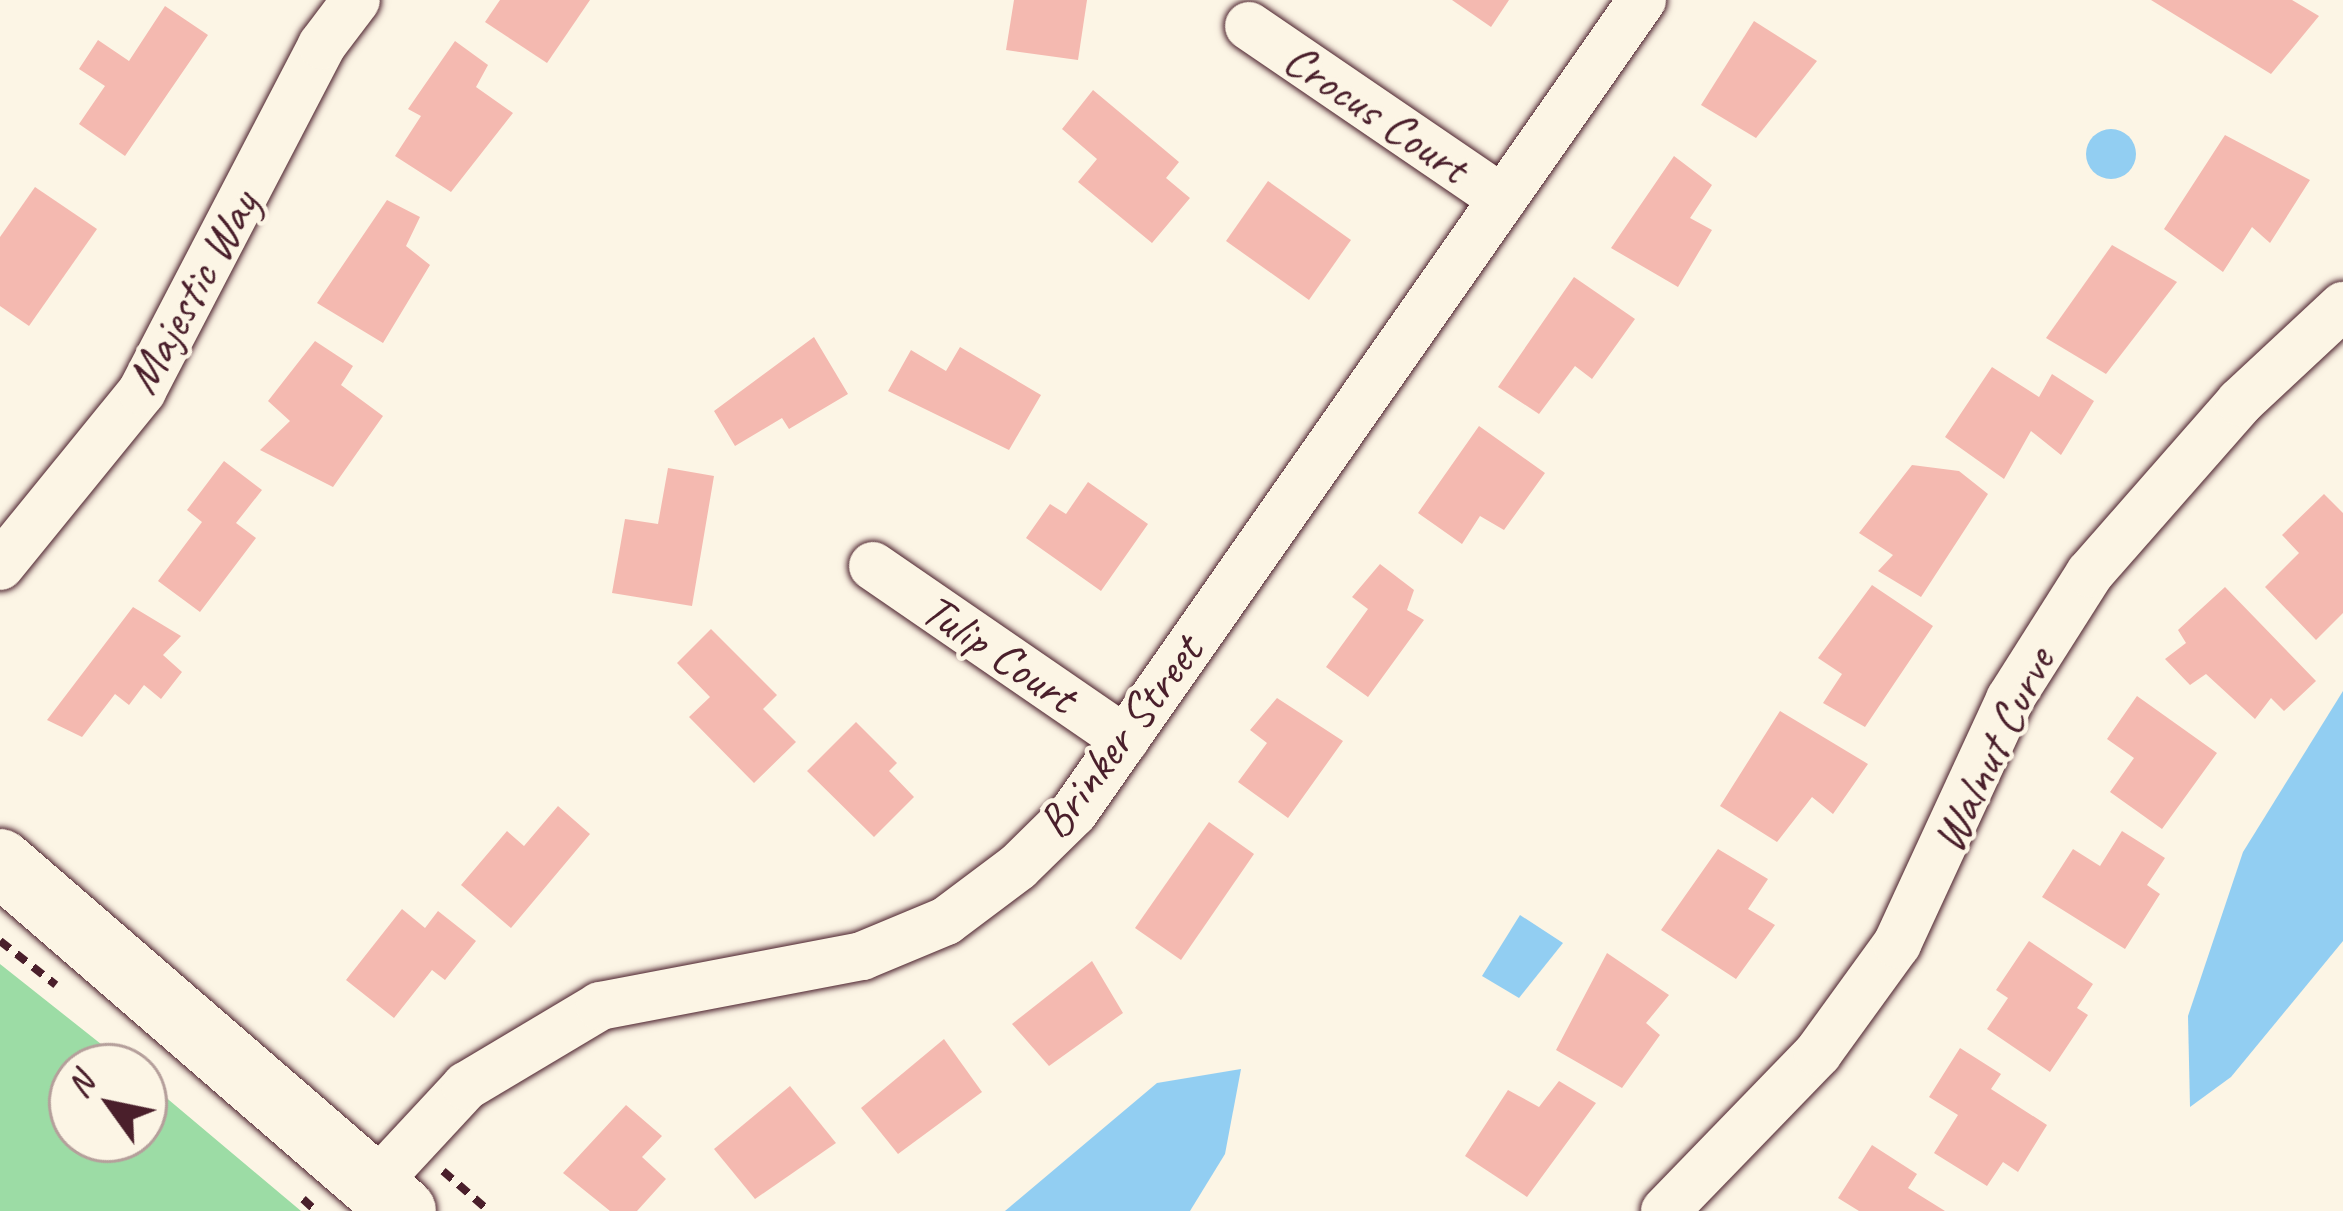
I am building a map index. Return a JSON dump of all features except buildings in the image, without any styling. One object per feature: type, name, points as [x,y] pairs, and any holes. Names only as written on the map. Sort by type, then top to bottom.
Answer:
[{"type":"street","name":"Majestic Way","points":[[0,566],[142,391],[322,45],[356,0]]},
{"type":"street","name":"Brinker Street","points":[[389,1198],[466,1086],[600,1006],[862,956],[946,921],[1074,812],[1642,0]]},
{"type":"street","name":"Crocus Court","points":[[1249,26],[1503,199]]},
{"type":"street","name":"Walnut Curve","points":[[1665,1211],[1818,1053],[1897,944],[2010,699],[2090,573],[2240,402],[2343,306]]},
{"type":"street","name":"Tulip Court","points":[[872,566],[1125,739]]},
{"type":"street","points":[[0,862],[389,1198]]},
{"type":"green space","points":[[0,964],[100,1043],[48,1043],[48,1163],[168,1163],[168,1099],[301,1211],[0,1211]]},
{"type":"water","points":[[2111,129],[2129,136],[2136,154],[2129,172],[2111,179],[2093,172],[2086,154],[2093,136]]},
{"type":"water","points":[[2343,691],[2343,941],[2231,1077],[2190,1107],[2188,1016],[2243,852]]},
{"type":"water","points":[[1520,915],[1563,943],[1519,998],[1482,976]]},
{"type":"water","points":[[1241,1069],[1225,1154],[1190,1211],[1005,1211],[1157,1083]]}]
